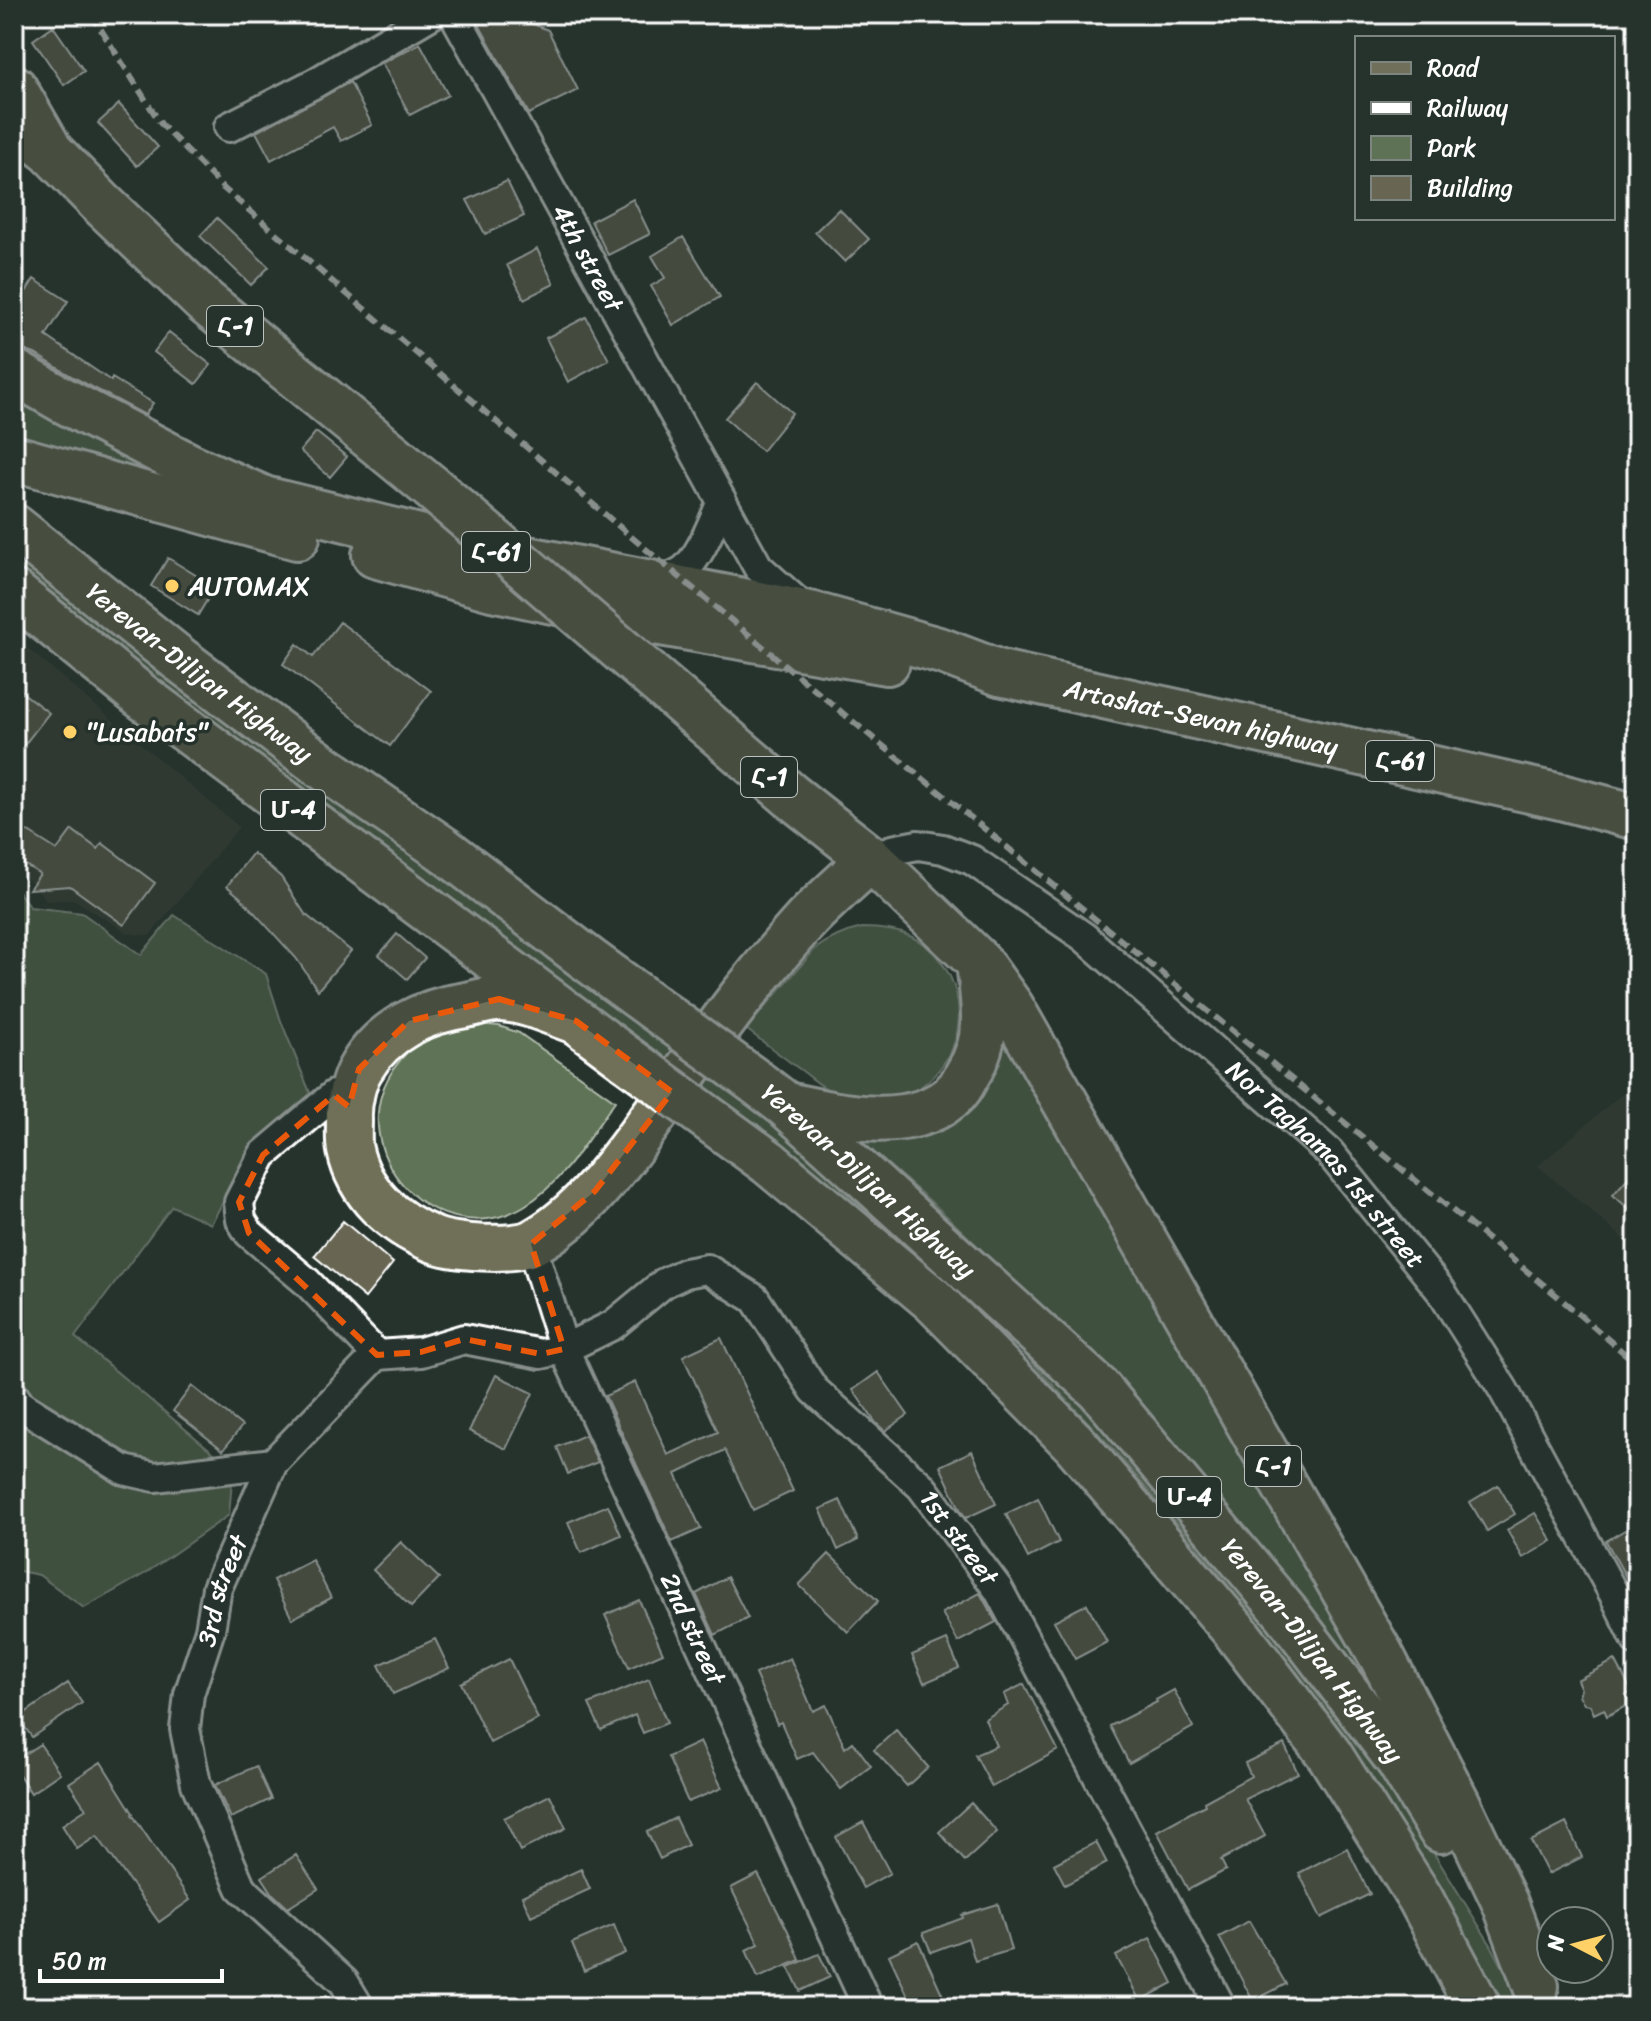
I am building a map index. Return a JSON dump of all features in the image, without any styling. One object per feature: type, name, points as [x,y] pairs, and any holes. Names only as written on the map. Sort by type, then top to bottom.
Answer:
[{"type":"main road","name":"Հ-1","points":[[14,88],[50,151]]},
{"type":"main road","name":"Հ-1","points":[[14,124],[50,151],[205,302],[431,487],[791,796],[871,859],[979,962],[1011,1007],[1381,1655],[1505,1903],[1542,1996]]},
{"type":"main road","name":"Հ-61","points":[[14,372],[189,466],[264,499],[440,542],[810,614],[942,651],[1000,673]]},
{"type":"main road","name":"Հ-61","points":[[14,458],[269,530],[492,588],[632,618],[922,669],[1000,673]]},
{"type":"main road","name":"Yerevan-Dilijan Highway","points":[[14,527],[192,669],[319,764],[443,849],[771,1094],[1099,1389],[1287,1614],[1399,1761],[1542,1996]]},
{"type":"main road","name":"Yerevan-Dilijan Highway","points":[[14,593],[140,695],[768,1162],[933,1300],[1074,1443],[1235,1631],[1329,1754],[1420,1898],[1478,2007]]},
{"type":"main road","name":"Artashat-Sevan highway","points":[[1000,673],[1561,797],[1637,817]]},
{"type":"main road","points":[[576,1021],[528,1004],[499,999],[441,1008],[409,1021],[379,1044],[359,1069],[349,1107],[349,1148],[359,1177],[378,1204],[395,1220],[437,1241],[463,1247],[531,1244],[595,1191],[629,1150],[743,995],[806,920],[871,859]]},
{"type":"main road","points":[[771,1094],[838,1116],[869,1119],[903,1117],[935,1107],[957,1091],[977,1059],[985,1020],[979,962]]},
{"type":"street","points":[[229,127],[315,83],[432,14]]},
{"type":"street","name":"4th street","points":[[454,14],[758,567],[810,614]]},
{"type":"street","points":[[654,583],[683,571],[691,562],[722,502]]},
{"type":"street","name":"Nor Taghamas 1st street","points":[[871,859],[892,850],[918,845],[943,849],[972,860],[1084,937],[1329,1152],[1441,1291],[1503,1389],[1637,1641]]},
{"type":"street","points":[[349,1107],[334,1095],[263,1155],[239,1202],[241,1220],[249,1233],[307,1282],[377,1355],[421,1352],[464,1339],[541,1354],[564,1349]]},
{"type":"street","name":"2nd street","points":[[531,1244],[564,1349],[868,2007]]},
{"type":"street","name":"1st street","points":[[564,1349],[613,1325],[664,1283],[685,1273],[707,1269],[755,1299],[814,1390],[921,1486],[998,1589],[1221,2007]]},
{"type":"street","name":"3rd street","points":[[359,2007],[344,1982],[241,1888],[196,1784],[185,1729],[189,1694],[210,1630],[217,1588],[273,1463],[377,1355]]},
{"type":"street","points":[[14,1396],[20,1405],[124,1470],[155,1477],[273,1463]]},
{"type":"highlighted area","points":[[499,999],[576,1021],[672,1092],[595,1191],[531,1244],[564,1349],[541,1354],[464,1339],[421,1352],[377,1355],[249,1233],[239,1202],[263,1155],[334,1095],[349,1107],[359,1069],[409,1021]]},
{"type":"shaded area","name":"\"Lusabats\"","points":[[14,637],[239,827],[149,936],[128,933],[73,899],[48,901],[14,864]]},
{"type":"shaded area","points":[[1637,1081],[1637,1250],[1538,1166]]},
{"type":"green space","points":[[14,380],[232,504],[14,444]]},
{"type":"green space","points":[[14,550],[788,1123],[1038,1344],[1337,1698],[1491,1945],[1524,2007],[1502,2007],[1470,1946],[1299,1679],[1218,1572],[1115,1451],[1023,1353],[877,1220],[774,1137],[50,604],[14,574]]},
{"type":"green space","points":[[14,886],[30,907],[82,913],[141,955],[174,915],[266,974],[313,1100],[253,1146],[211,1224],[172,1206],[75,1337],[233,1469],[229,1515],[146,1573],[84,1608],[39,1575],[14,1570]]},
{"type":"green space","points":[[862,928],[898,932],[927,946],[950,976],[959,1013],[951,1050],[937,1072],[913,1091],[881,1101],[828,1090],[746,1029],[815,949],[837,936]]},
{"type":"green space","points":[[994,1017],[1409,1742],[1106,1373],[937,1207],[861,1141],[901,1139]]},
{"type":"green space","points":[[478,1024],[499,1026],[519,1033],[615,1101],[563,1172],[538,1196],[524,1206],[491,1218],[459,1218],[430,1207],[405,1187],[387,1161],[378,1131],[380,1099],[395,1067],[418,1042],[441,1030]]},
{"type":"building","points":[[473,14],[508,14],[548,30],[578,90],[529,114]]},
{"type":"building","points":[[53,26],[84,71],[64,85],[33,40]]},
{"type":"building","points":[[420,43],[448,95],[410,115],[382,63]]},
{"type":"building","points":[[350,82],[372,125],[341,141],[333,127],[271,160],[256,132]]},
{"type":"building","points":[[119,104],[158,147],[137,166],[98,123]]},
{"type":"building","points":[[507,181],[524,216],[485,234],[467,200]]},
{"type":"building","points":[[633,199],[650,234],[608,255],[591,221]]},
{"type":"building","points":[[839,209],[869,239],[845,262],[815,232]]},
{"type":"building","points":[[217,218],[269,267],[251,285],[200,236]]},
{"type":"building","points":[[683,237],[720,297],[673,325],[651,286],[665,278],[652,256]]},
{"type":"building","points":[[537,249],[554,284],[524,299],[507,265]]},
{"type":"building","points":[[34,279],[68,301],[46,336],[111,381],[112,378],[153,403],[145,415],[35,354],[14,347],[14,292],[22,298]]},
{"type":"building","points":[[586,317],[609,360],[568,382],[546,338]]},
{"type":"building","points":[[169,332],[211,365],[196,384],[154,352]]},
{"type":"building","points":[[757,382],[792,413],[762,451],[725,418]]},
{"type":"building","points":[[316,432],[347,457],[330,477],[300,451]]},
{"type":"building","points":[[168,558],[215,587],[198,615],[151,586]]},
{"type":"building","points":[[340,622],[431,691],[390,746],[283,664],[297,644],[313,657]]},
{"type":"building","points":[[14,686],[49,713],[14,758]]},
{"type":"building","points":[[14,823],[57,850],[72,830],[98,849],[102,843],[155,883],[124,925],[70,886],[29,889],[40,874],[14,858]]},
{"type":"building","points":[[253,853],[281,877],[305,914],[351,951],[318,990],[296,958],[227,886]]},
{"type":"building","points":[[397,934],[425,958],[407,979],[379,955]]},
{"type":"building","points":[[1637,1167],[1637,1216],[1613,1195]]},
{"type":"building","points":[[343,1221],[393,1263],[365,1298],[314,1256]]},
{"type":"building","points":[[721,1338],[793,1491],[753,1510],[725,1450],[676,1474],[701,1529],[672,1542],[605,1396],[635,1382],[668,1455],[718,1432],[683,1356]]},
{"type":"building","points":[[878,1372],[908,1415],[885,1431],[853,1390]]},
{"type":"building","points":[[496,1375],[533,1393],[506,1449],[469,1431]]},
{"type":"building","points":[[192,1386],[242,1426],[223,1450],[173,1411]]},
{"type":"building","points":[[585,1435],[598,1462],[568,1474],[557,1447]]},
{"type":"building","points":[[972,1451],[996,1504],[966,1518],[940,1466]]},
{"type":"building","points":[[1498,1485],[1515,1514],[1487,1531],[1470,1502]]},
{"type":"building","points":[[1038,1498],[1059,1542],[1028,1558],[1006,1514]]},
{"type":"building","points":[[840,1500],[858,1540],[838,1550],[820,1509]]},
{"type":"building","points":[[608,1505],[621,1535],[581,1553],[568,1522]]},
{"type":"building","points":[[1535,1513],[1552,1541],[1523,1558],[1507,1530]]},
{"type":"building","points":[[1637,1523],[1637,1597],[1606,1541]]},
{"type":"building","points":[[401,1542],[439,1578],[411,1607],[373,1570]]},
{"type":"building","points":[[829,1554],[878,1601],[848,1632],[799,1585]]},
{"type":"building","points":[[312,1560],[331,1598],[292,1619],[273,1580]]},
{"type":"building","points":[[727,1577],[748,1618],[715,1635],[696,1594]]},
{"type":"building","points":[[980,1593],[996,1622],[958,1642],[942,1613]]},
{"type":"building","points":[[639,1600],[663,1653],[629,1668],[605,1615]]},
{"type":"building","points":[[1087,1604],[1107,1642],[1075,1659],[1054,1621]]},
{"type":"building","points":[[435,1639],[449,1668],[393,1694],[379,1665]]},
{"type":"building","points":[[947,1640],[959,1668],[924,1683],[912,1655]]},
{"type":"building","points":[[790,1658],[813,1711],[826,1705],[845,1748],[853,1742],[871,1766],[841,1789],[813,1752],[797,1759],[781,1722],[777,1724],[755,1674]]},
{"type":"building","points":[[509,1659],[538,1719],[490,1743],[461,1683]]},
{"type":"building","points":[[1615,1660],[1632,1692],[1626,1695],[1626,1706],[1607,1716],[1604,1709],[1594,1714],[1590,1705],[1584,1704],[1579,1695],[1581,1689],[1577,1680]]},
{"type":"building","points":[[649,1679],[667,1723],[643,1733],[635,1715],[601,1730],[589,1704]]},
{"type":"building","points":[[68,1683],[82,1703],[32,1737],[18,1718]]},
{"type":"building","points":[[1024,1684],[1058,1750],[992,1787],[975,1755],[996,1746],[985,1719],[1008,1705],[1004,1694]]},
{"type":"building","points":[[1174,1690],[1193,1727],[1129,1763],[1110,1726]]},
{"type":"building","points":[[896,1730],[928,1767],[907,1786],[874,1750]]},
{"type":"building","points":[[700,1742],[722,1788],[688,1802],[668,1757]]},
{"type":"building","points":[[40,1744],[60,1773],[31,1793],[14,1767],[14,1761]]},
{"type":"building","points":[[1284,1744],[1298,1773],[1245,1799],[1265,1836],[1221,1860],[1226,1870],[1188,1890],[1157,1831],[1251,1776],[1245,1763]]},
{"type":"building","points":[[101,1762],[190,1900],[159,1922],[97,1836],[77,1849],[62,1825],[86,1809],[69,1783]]},
{"type":"building","points":[[256,1766],[271,1799],[231,1818],[215,1785]]},
{"type":"building","points":[[550,1795],[566,1828],[520,1851],[504,1818]]},
{"type":"building","points":[[971,1803],[997,1832],[965,1861],[939,1832]]},
{"type":"building","points":[[675,1818],[688,1845],[660,1859],[647,1832]]},
{"type":"building","points":[[863,1822],[890,1873],[863,1888],[836,1837]]},
{"type":"building","points":[[1566,1823],[1582,1857],[1548,1874],[1531,1841]]},
{"type":"building","points":[[1096,1842],[1107,1863],[1065,1885],[1054,1864]]},
{"type":"building","points":[[1347,1848],[1370,1894],[1321,1918],[1299,1873]]},
{"type":"building","points":[[296,1855],[318,1889],[288,1908],[273,1894],[262,1877]]},
{"type":"building","points":[[581,1869],[590,1889],[531,1916],[522,1896]]},
{"type":"building","points":[[758,1874],[800,1960],[758,1978],[746,1950],[759,1944],[731,1888]]},
{"type":"building","points":[[998,1904],[1011,1950],[975,1961],[968,1938],[931,1952],[923,1933],[963,1918],[962,1915]]},
{"type":"building","points":[[1249,1921],[1286,1984],[1253,2001],[1219,1937]]},
{"type":"building","points":[[614,1925],[625,1953],[584,1971],[572,1943]]},
{"type":"building","points":[[1150,1938],[1173,1983],[1140,2001],[1116,1956]]},
{"type":"building","points":[[918,1941],[944,1998],[926,2007],[913,2007],[889,1955]]},
{"type":"building","points":[[819,1954],[830,1977],[800,1991],[789,1967]]},
{"type":"railway","points":[[91,14],[161,124],[223,188],[845,715],[1637,1364]]},
{"type":"place","name":"AUTOMAX","points":[[172,586]]},
{"type":"place","name":"\"Lusabats\"","points":[[70,732]]}]
